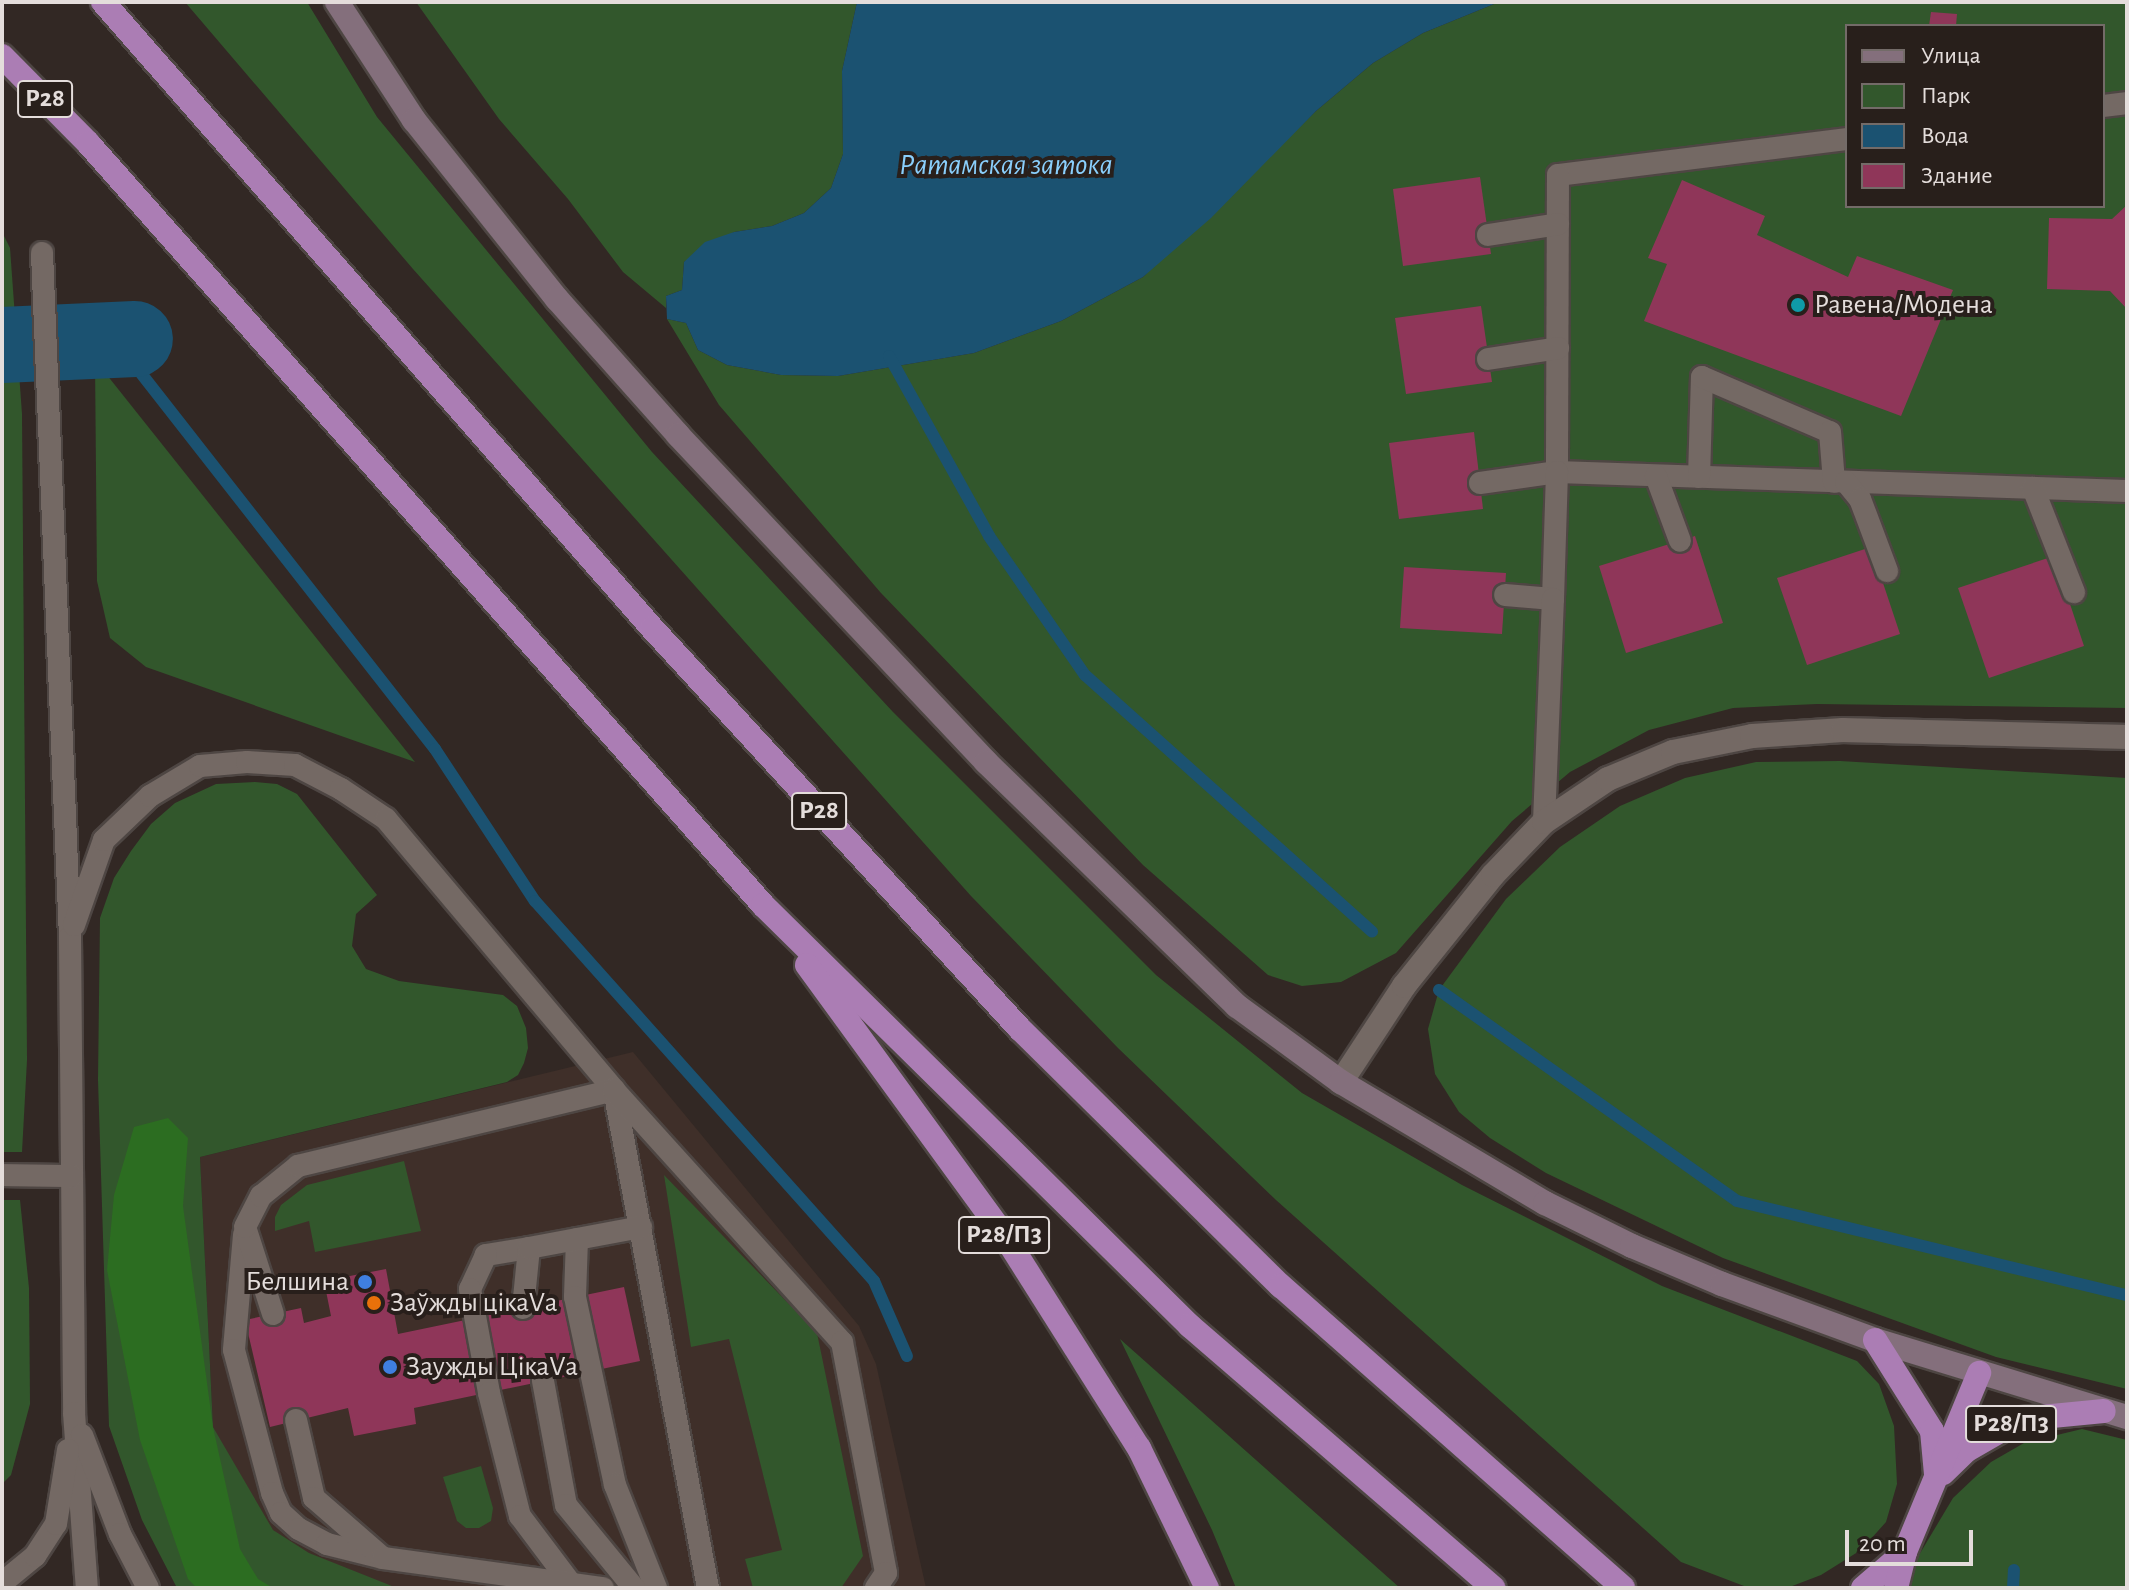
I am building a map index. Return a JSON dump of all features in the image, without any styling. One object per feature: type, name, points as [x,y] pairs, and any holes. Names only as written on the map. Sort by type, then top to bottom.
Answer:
[{"type":"highway","name":"Р28","points":[[103,2],[652,628],[1020,1029],[1281,1286],[1592,1564],[1623,1588]]},
{"type":"highway","name":"Р28","points":[[2,56],[98,155],[763,905],[1190,1326],[1493,1588]]},
{"type":"highway","name":"Р28/П3","points":[[763,905],[1006,1238],[1139,1448],[1207,1588]]},
{"type":"highway","points":[[1875,1340],[1932,1431],[1936,1481]]},
{"type":"highway","name":"Р28/П3","points":[[1896,1588],[1905,1552],[1979,1373]]},
{"type":"highway","name":"Р28/П3","points":[[1936,1481],[1967,1450],[2021,1419],[2116,1414]]},
{"type":"highway","name":"Р28/П3","points":[[1863,1588],[1905,1552]]},
{"type":"highway","points":[[1592,1564],[1644,1588]]},
{"type":"street","points":[[337,2],[414,120],[557,299],[699,458],[986,762],[1126,902],[1237,1006],[1341,1082],[1545,1203],[1632,1246],[1722,1284],[1875,1340],[1979,1373]]},
{"type":"street","points":[[1341,1082],[1404,986],[1493,875],[1544,822],[1608,779],[1673,752],[1752,736],[1843,730],[2127,737]]},
{"type":"street","name":"Р28/П3","points":[[1979,1373],[2116,1414]]},
{"type":"lane","points":[[2105,106],[2127,103]]},
{"type":"lane","points":[[1544,822],[1557,472],[1558,175],[1845,139]]},
{"type":"lane","points":[[1488,235],[1558,224]]},
{"type":"lane","points":[[42,253],[70,937],[74,1413],[87,1588]]},
{"type":"lane","points":[[1488,359],[1558,348]]},
{"type":"lane","points":[[1699,477],[1702,377],[1830,432],[1840,482],[1860,499],[1887,571]]},
{"type":"lane","points":[[1480,483],[1557,472],[2127,491]]},
{"type":"lane","points":[[1656,476],[1680,541]]},
{"type":"lane","points":[[2033,488],[2074,592]]},
{"type":"lane","points":[[1505,595],[1553,599]]},
{"type":"lane","points":[[70,937],[104,840],[150,796],[200,766],[295,765],[341,789],[386,819],[614,1090],[842,1342],[886,1573],[876,1588]]},
{"type":"lane","points":[[603,1588],[383,1558],[327,1544],[299,1529],[281,1513],[272,1493],[234,1350],[245,1227],[261,1196],[298,1166],[614,1090]]},
{"type":"lane","points":[[614,1090],[708,1588]]},
{"type":"lane","points":[[2,1175],[72,1176]]},
{"type":"lane","points":[[245,1227],[273,1314]]},
{"type":"lane","points":[[571,1584],[520,1516],[489,1393],[470,1289],[486,1255],[641,1227]]},
{"type":"lane","points":[[577,1239],[575,1297],[615,1485],[656,1588]]},
{"type":"lane","points":[[523,1308],[529,1248]]},
{"type":"lane","points":[[543,1381],[566,1505],[634,1588]]},
{"type":"lane","points":[[2,1583],[35,1556],[56,1524],[74,1413]]},
{"type":"lane","points":[[74,1413],[120,1534],[148,1588]]},
{"type":"lane","points":[[296,1420],[314,1498],[383,1558]]},
{"type":"shaded area","points":[[633,1052],[859,1326],[876,1364],[926,1588],[273,1588],[213,1427],[200,1157]]},
{"type":"green space","points":[[185,2],[307,2],[377,117],[652,452],[893,712],[1156,975],[1302,1093],[1462,1185],[1662,1286],[1857,1361],[1879,1384],[1894,1426],[1897,1484],[1886,1522],[1861,1550],[1821,1575],[1787,1588],[1744,1586],[1681,1562],[1276,1200],[1118,1048],[971,896],[413,269]]},
{"type":"green space","points":[[416,2],[857,2],[842,71],[843,154],[831,188],[804,213],[772,226],[734,232],[684,262],[682,290],[666,296],[666,308],[623,272],[568,199],[499,119]]},
{"type":"green space","points":[[1499,2],[2127,2],[2127,708],[1817,704],[1733,708],[1649,730],[1570,772],[1512,821],[1396,953],[1341,982],[1302,986],[1268,975],[1143,865],[881,593],[719,405],[667,319],[686,323],[698,350],[727,365],[781,375],[838,376],[974,353],[1061,321],[1143,277],[1316,111],[1373,63],[1423,33]]},
{"type":"green space","points":[[2,232],[10,248],[22,414],[27,1060],[22,1152],[2,1152]]},
{"type":"green space","points":[[95,360],[415,762],[146,667],[110,638],[97,581]]},
{"type":"green space","points":[[1840,761],[2127,778],[2127,1389],[1996,1357],[1723,1258],[1546,1173],[1490,1138],[1459,1112],[1435,1074],[1428,1029],[1439,990],[1506,899],[1560,847],[1620,806],[1685,778],[1756,762]]},
{"type":"green space","points":[[216,784],[277,784],[297,794],[377,895],[356,914],[352,946],[366,969],[399,981],[503,995],[517,1006],[526,1028],[528,1048],[524,1063],[518,1075],[507,1082],[200,1157],[213,1427],[273,1530],[309,1553],[397,1588],[177,1588],[142,1520],[109,1426],[98,1080],[100,918],[114,878],[151,824],[175,803]]},
{"type":"green space","points":[[168,1118],[188,1138],[183,1206],[213,1427],[240,1549],[258,1579],[273,1588],[197,1588],[188,1579],[140,1440],[107,1270],[114,1195],[134,1127]]},
{"type":"green space","points":[[404,1161],[421,1231],[315,1252],[309,1221],[275,1231],[275,1217],[281,1205],[307,1185]]},
{"type":"green space","points":[[664,1175],[817,1333],[863,1556],[841,1588],[753,1588],[745,1559],[782,1550],[729,1339],[691,1347]]},
{"type":"green space","points":[[2,1200],[20,1200],[29,1288],[30,1404],[11,1475],[2,1484]]},
{"type":"green space","points":[[1120,1339],[1400,1588],[1236,1588],[1212,1530]]},
{"type":"green space","points":[[2082,1429],[2127,1440],[2127,1588],[1909,1588],[1916,1560],[1953,1498],[1991,1462],[2024,1443]]},
{"type":"green space","points":[[481,1466],[493,1508],[491,1521],[479,1528],[466,1528],[457,1521],[443,1477]]},
{"type":"water","name":"Ратамская затока","points":[[857,2],[1499,2],[1423,33],[1373,63],[1316,111],[1211,218],[1143,277],[1061,321],[974,353],[838,376],[781,375],[727,365],[698,350],[686,323],[667,319],[666,296],[682,290],[684,262],[705,242],[734,232],[772,226],[804,213],[831,188],[843,154],[842,71]]},
{"type":"building","points":[[1931,12],[1957,14],[1956,24],[1929,24]]},
{"type":"building","points":[[1480,177],[1491,254],[1403,266],[1393,189]]},
{"type":"building","name":"Равена/Модена","points":[[1682,180],[1765,216],[1757,235],[1848,277],[1857,256],[1953,290],[1901,416],[1644,321],[1667,264],[1648,258]]},
{"type":"building","points":[[2127,205],[2127,309],[2110,291],[2047,289],[2049,218],[2112,219]]},
{"type":"building","points":[[1481,306],[1492,382],[1406,394],[1395,318]]},
{"type":"building","points":[[1474,432],[1483,509],[1399,519],[1389,443]]},
{"type":"building","points":[[1695,536],[1723,623],[1626,653],[1599,566]]},
{"type":"building","points":[[1871,547],[1900,634],[1807,665],[1777,578]]},
{"type":"building","points":[[2054,556],[2084,646],[1989,678],[1958,588]]},
{"type":"building","points":[[1404,567],[1506,573],[1502,634],[1400,628]]},
{"type":"building","points":[[386,1269],[398,1334],[624,1287],[640,1361],[414,1408],[416,1424],[354,1436],[348,1408],[270,1427],[245,1320],[301,1308],[304,1323],[331,1316],[324,1281]]},
{"type":"waterway","points":[[2,345],[135,339]]},
{"type":"waterway","points":[[115,340],[435,749],[535,901],[874,1281],[907,1356]]},
{"type":"waterway","points":[[889,356],[989,536],[1085,675],[1372,932]]},
{"type":"waterway","points":[[1439,990],[1737,1201],[2127,1295]]},
{"type":"waterway","points":[[2013,1588],[2014,1570]]},
{"type":"place","name":"Равена/Модена","points":[[1798,305]]},
{"type":"place","name":"Белшина","points":[[365,1282]]},
{"type":"place","name":"Заўжды цікаVа","points":[[374,1303]]},
{"type":"place","name":"Заужды ЦікаVа","points":[[390,1367]]}]
